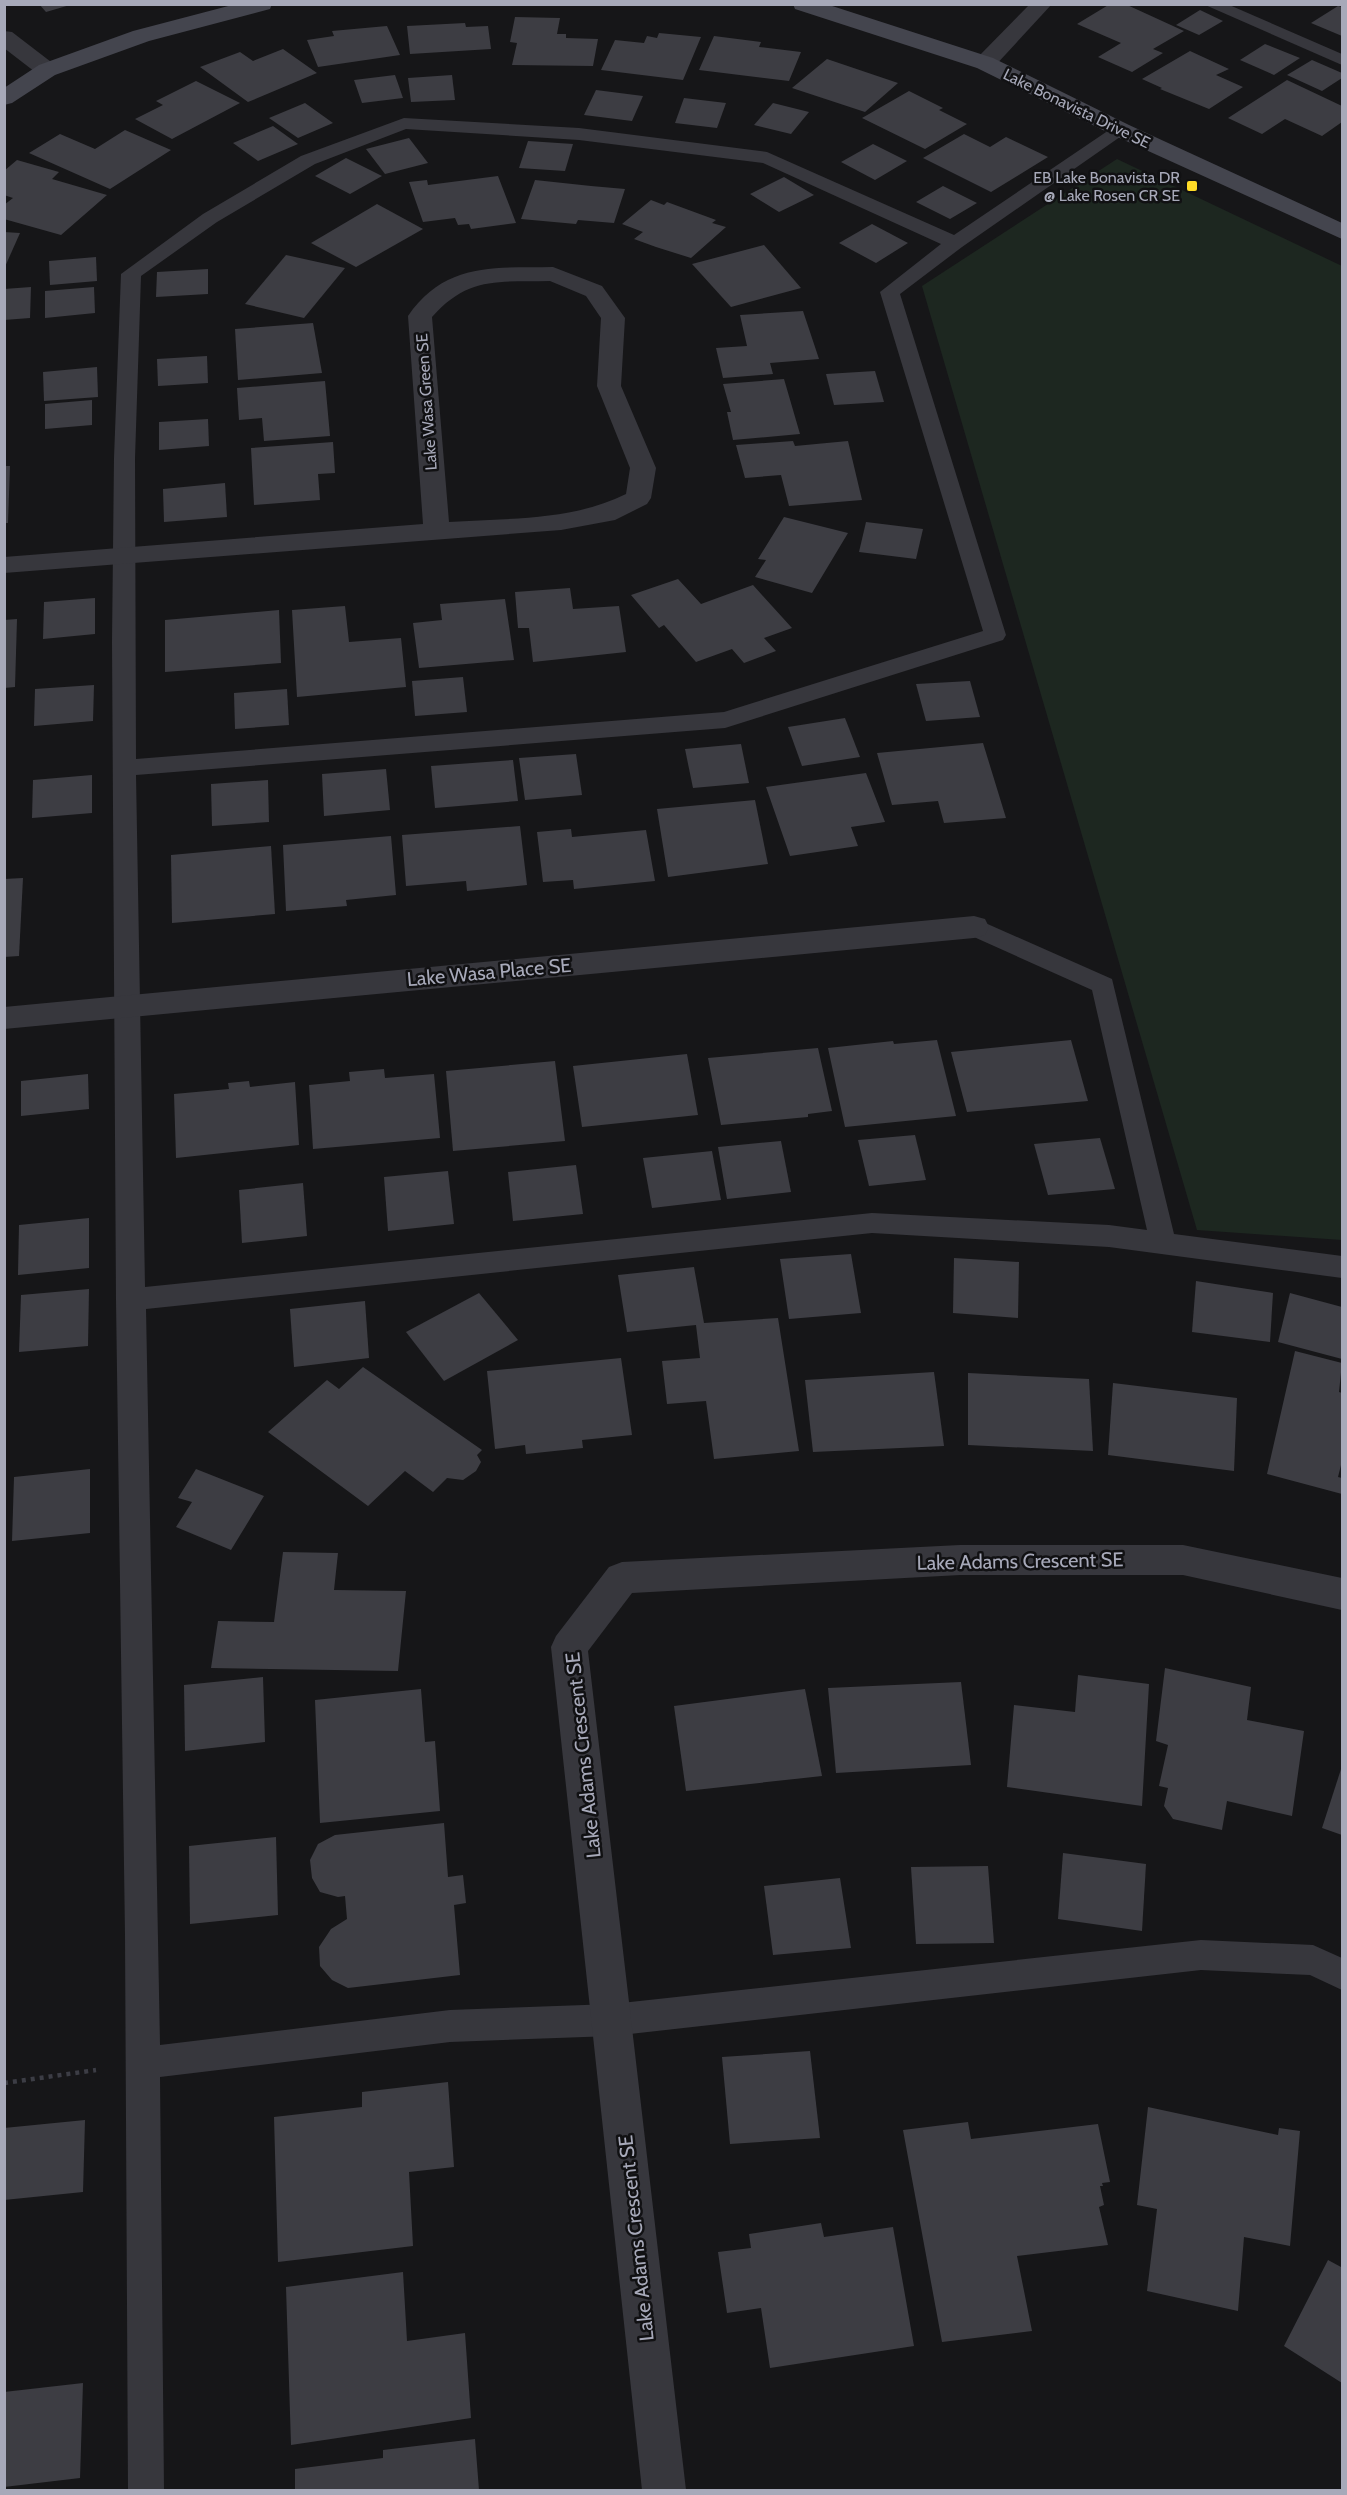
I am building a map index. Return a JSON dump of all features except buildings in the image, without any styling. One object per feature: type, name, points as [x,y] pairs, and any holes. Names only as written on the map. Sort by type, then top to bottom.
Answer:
[{"type":"street","points":[[4,98],[47,70],[141,36],[262,4]]},
{"type":"street","name":"Lake Bonavista Drive SE","points":[[803,4],[985,63],[1121,130],[1342,232]]},
{"type":"street","points":[[985,63],[1042,4]]},
{"type":"street","points":[[4,37],[47,70]]},
{"type":"street","name":"Lake Wasa Green SE","points":[[4,565],[561,522],[606,514],[638,498],[643,468],[609,386],[613,318],[594,291],[552,274],[484,275],[441,292],[420,316],[436,530]]},
{"type":"street","name":"Lake Wasa Place SE","points":[[4,1018],[974,927]]},
{"type":"street","name":"Lake Adams Crescent SE","points":[[664,2490],[569,1647],[622,1578],[960,1560],[1183,1560],[1342,1594]]},
{"type":"lane","points":[[1211,4],[1342,60]]},
{"type":"lane","points":[[146,2490],[143,2063],[130,1300],[121,557],[131,274],[210,218],[308,160],[404,123],[579,134],[767,158],[955,243]]},
{"type":"lane","points":[[125,768],[725,720],[994,635],[890,292],[955,243],[1121,130]]},
{"type":"lane","points":[[974,927],[1103,985],[1163,1243]]},
{"type":"lane","points":[[130,1300],[872,1223],[1109,1236],[1342,1267]]},
{"type":"lane","points":[[143,2063],[450,2026],[612,2020],[1202,1955],[1313,1960],[1342,1975]]},
{"type":"path","points":[[4,2084],[143,2063]]},
{"type":"shaded area","points":[[1117,159],[1342,266],[1342,1240],[1197,1230],[922,286]]},
{"type":"place","name":"EB Lake Bonavista DR @ Lake Rosen CR SE","points":[[1192,186]]}]
